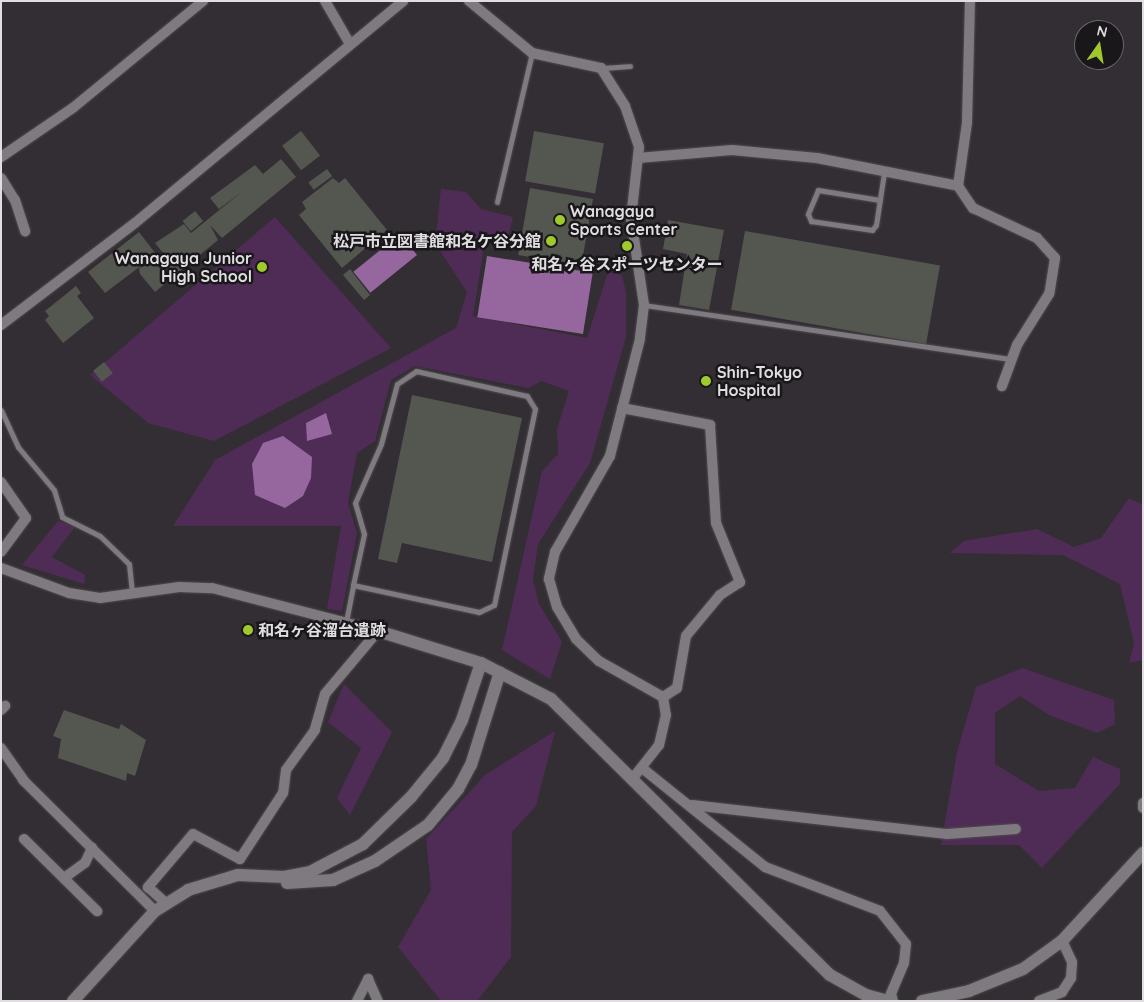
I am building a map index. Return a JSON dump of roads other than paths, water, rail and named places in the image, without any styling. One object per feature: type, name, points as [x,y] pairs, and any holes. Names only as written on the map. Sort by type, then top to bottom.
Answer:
[{"type":"street","points":[[325,1],[350,44]]},
{"type":"street","points":[[1,325],[136,222],[403,1]]},
{"type":"street","points":[[469,1],[532,53],[601,68],[628,113],[638,158],[632,246],[644,305],[610,456],[555,552],[549,579],[557,607],[576,639],[599,661],[663,697]]},
{"type":"street","points":[[970,1],[967,124],[958,186],[973,208],[1037,238],[1055,258],[1049,294],[1011,359],[1002,386]]},
{"type":"street","points":[[1,157],[74,107],[196,3]]},
{"type":"street","points":[[638,158],[732,150],[817,158],[884,174],[958,186]]},
{"type":"street","points":[[1,178],[15,200],[25,231]]},
{"type":"street","points":[[622,408],[710,425],[716,523],[740,582],[720,595],[686,636],[678,688],[663,697]]},
{"type":"street","points":[[1,482],[26,518],[1,552]]},
{"type":"street","points":[[1,568],[69,593],[100,598],[180,586],[212,588],[378,631],[481,663],[500,672],[551,699],[637,773],[830,975],[866,995],[889,1001]]},
{"type":"street","points":[[166,902],[148,887],[193,834],[240,859],[283,792],[286,770],[315,730],[325,694],[378,631]]},
{"type":"street","points":[[73,1001],[155,911],[166,902],[209,882],[238,875],[284,877],[310,872],[363,844],[411,797],[443,758],[462,720],[481,663]]},
{"type":"street","points":[[209,882],[332,880],[375,861],[428,825],[458,789],[471,765],[500,672]]},
{"type":"street","points":[[637,773],[663,731],[663,697]]},
{"type":"street","points":[[1,748],[23,780],[155,911]]},
{"type":"street","points":[[637,773],[686,807],[692,805],[947,834],[1016,830]]},
{"type":"street","points":[[1143,803],[1143,808]]},
{"type":"street","points":[[692,805],[765,867],[880,910],[906,944],[904,963],[891,994],[893,1001]]},
{"type":"street","points":[[24,839],[97,911]]},
{"type":"street","points":[[64,878],[85,863],[92,848]]},
{"type":"street","points":[[922,1001],[998,981],[1062,941],[1143,853]]},
{"type":"street","points":[[1039,1001],[1062,992],[1072,978],[1071,956],[1062,941]]},
{"type":"street","points":[[357,1001],[368,978],[378,1001]]},
{"type":"lane","points":[[497,202],[532,53]]},
{"type":"lane","points":[[601,68],[630,66]]},
{"type":"lane","points":[[880,200],[818,190],[808,214],[811,222],[872,230],[880,200],[884,174]]},
{"type":"lane","points":[[644,305],[1011,359]]},
{"type":"lane","points":[[346,622],[353,585],[364,534],[355,503],[380,444],[397,384],[416,372],[527,396],[534,409],[494,605],[479,612],[353,585]]},
{"type":"lane","points":[[1,410],[18,447],[54,490],[62,517],[100,536],[130,564],[132,594]]},
{"type":"place","name":"Wanagaya Sports Center","points":[[560,220]]},
{"type":"place","name":"松戸市立図書館和名ケ谷分館","points":[[551,241]]},
{"type":"place","name":"和名ヶ谷スポーツセンター","points":[[627,246]]},
{"type":"place","name":"Wanagaya Junior High School","points":[[262,267]]},
{"type":"place","name":"Shin-Tokyo Hospital","points":[[706,381]]},
{"type":"place","name":"和名ヶ谷溜台遺跡","points":[[248,630]]}]
